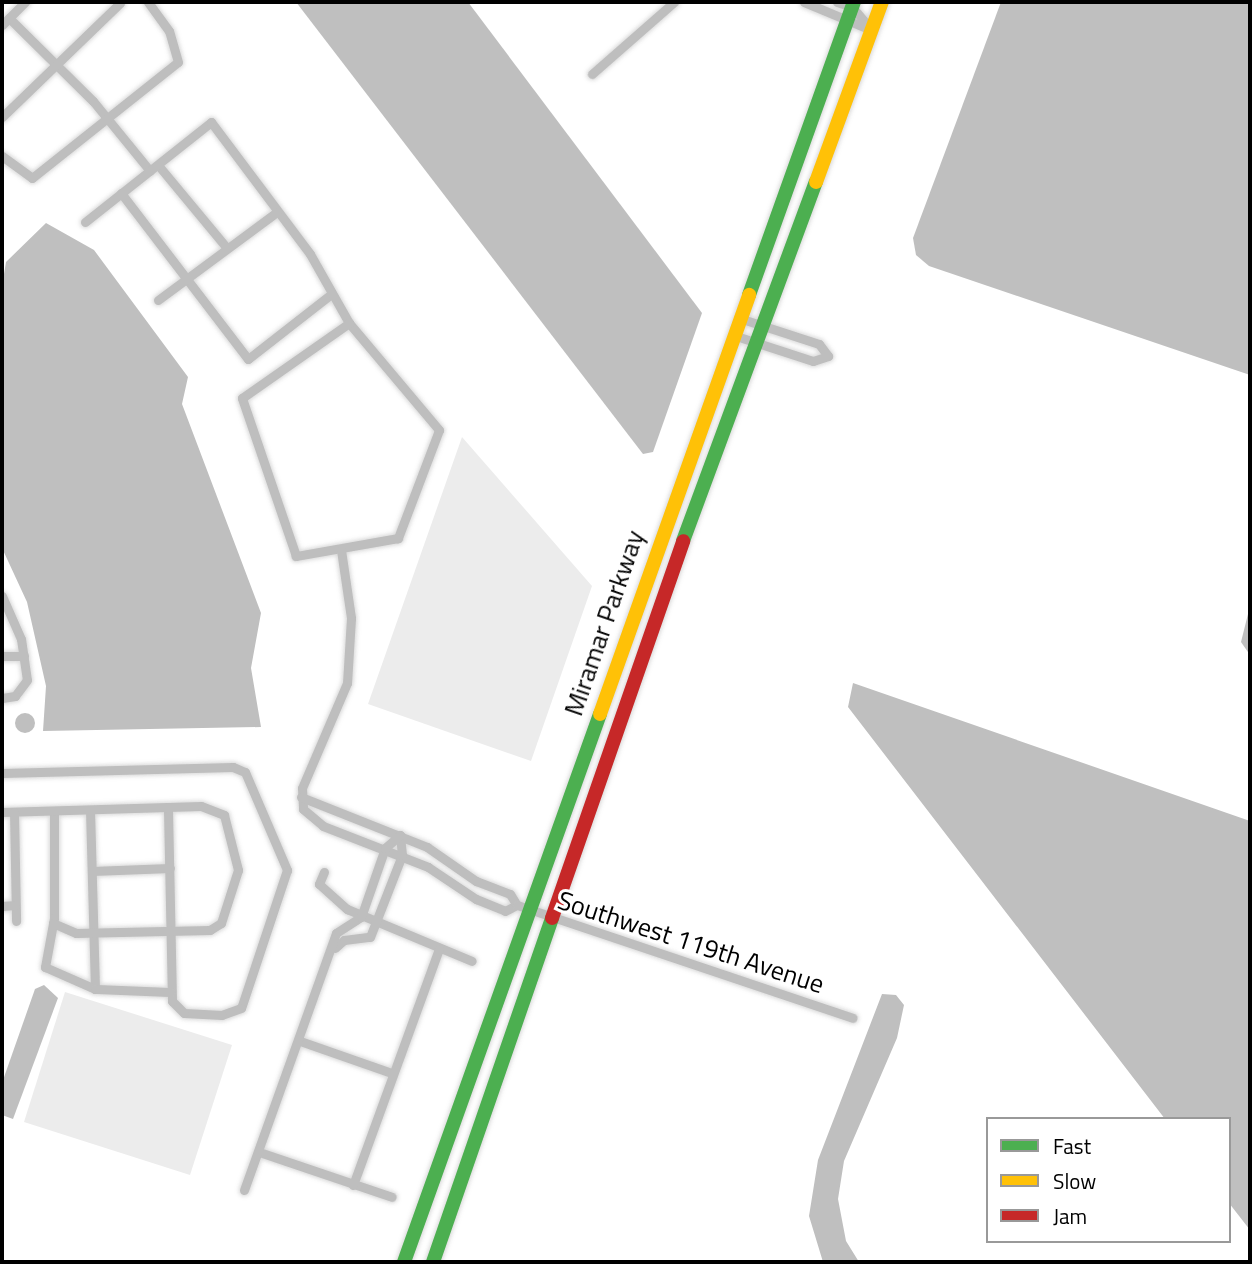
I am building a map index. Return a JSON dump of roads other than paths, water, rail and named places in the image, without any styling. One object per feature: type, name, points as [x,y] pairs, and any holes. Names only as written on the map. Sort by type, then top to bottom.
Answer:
[{"type":"main road","name":"Miramar Parkway","points":[[433,1262],[556,920],[678,555],[765,326],[882,2]]},
{"type":"main road","name":"Miramar Parkway","points":[[404,1262],[851,10]]},
{"type":"street","points":[[25,2],[5,21],[56,62],[226,248]]},
{"type":"street","points":[[2,156],[29,177],[178,62],[169,31],[148,2]]},
{"type":"street","points":[[592,74],[674,2]]},
{"type":"street","points":[[804,2],[851,10],[872,30]]},
{"type":"street","points":[[837,2],[851,10],[872,30]]},
{"type":"street","points":[[2,117],[120,3]]},
{"type":"street","points":[[85,222],[211,122],[277,212],[349,323],[439,430],[398,538],[296,556],[242,398],[349,323]]},
{"type":"street","points":[[121,193],[248,359],[330,295]]},
{"type":"street","points":[[158,300],[186,276],[277,212]]},
{"type":"street","points":[[733,335],[813,361],[828,356],[819,344],[739,318]]},
{"type":"street","points":[[301,797],[347,684],[351,618],[341,550]]},
{"type":"street","points":[[2,596],[24,656],[23,690],[2,698]]},
{"type":"street","points":[[2,656],[24,656]]},
{"type":"street","points":[[2,774],[233,767],[244,772],[287,870],[241,1008],[184,1013],[174,1007],[171,992],[168,807]]},
{"type":"street","name":"Southwest 119th Avenue","points":[[301,797],[310,818],[402,855],[476,899],[505,911],[516,905]]},
{"type":"street","name":"Southwest 119th Avenue","points":[[301,797],[341,815],[400,835],[510,894],[516,905],[853,1018]]},
{"type":"street","points":[[2,812],[168,807],[214,808],[224,815],[238,870],[222,923],[211,930],[64,931],[53,923]]},
{"type":"street","points":[[90,810],[95,989]]},
{"type":"street","points":[[54,811],[53,923],[45,967],[95,989],[171,992]]},
{"type":"street","points":[[14,812],[16,921]]},
{"type":"street","points":[[336,830],[341,815]]},
{"type":"street","points":[[244,1190],[335,948],[340,928],[361,917],[384,848],[400,835]]},
{"type":"street","points":[[335,948],[344,940],[365,940],[375,924],[402,855],[400,835]]},
{"type":"street","points":[[92,871],[170,867]]},
{"type":"street","points":[[324,872],[319,884],[361,917],[472,961]]},
{"type":"street","points":[[2,906],[15,905]]},
{"type":"street","points":[[352,1185],[439,949]]},
{"type":"street","points":[[300,1041],[392,1073]]},
{"type":"street","points":[[259,1152],[391,1197]]}]
